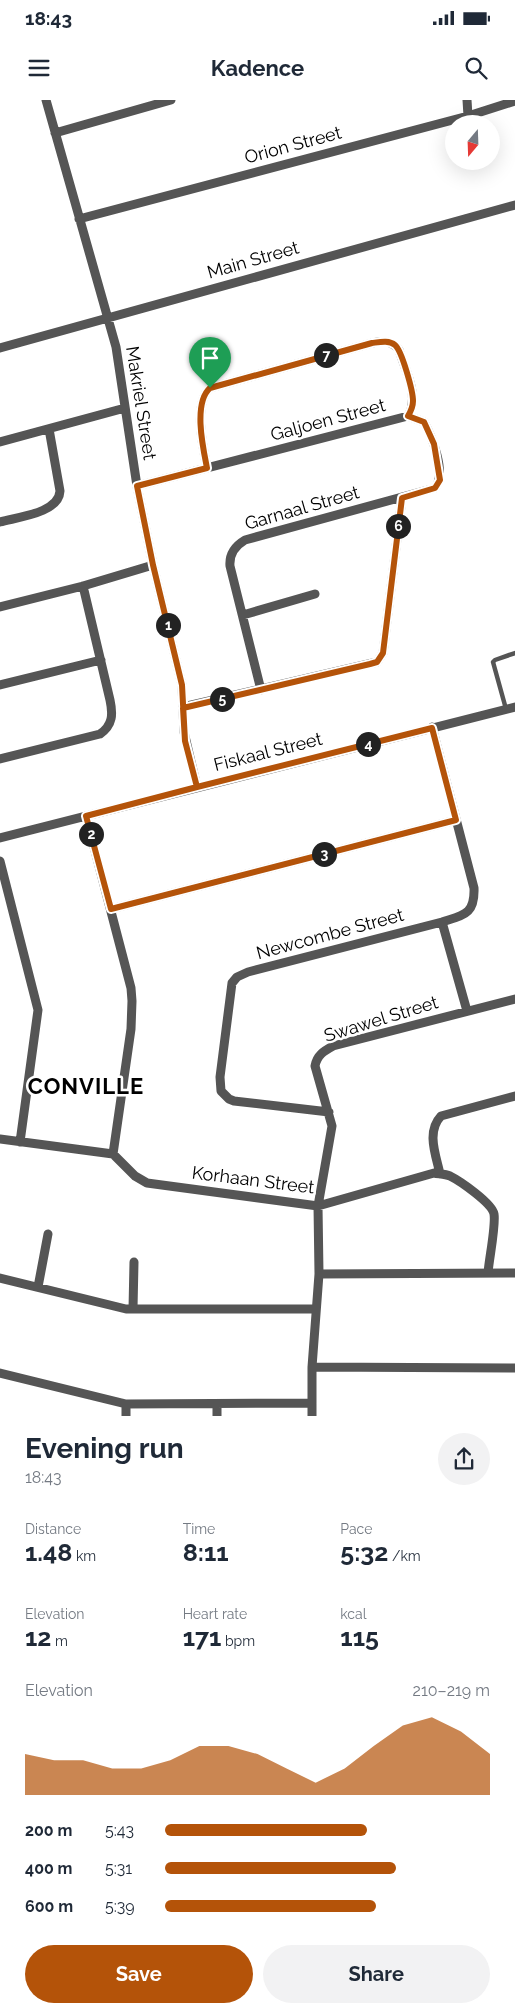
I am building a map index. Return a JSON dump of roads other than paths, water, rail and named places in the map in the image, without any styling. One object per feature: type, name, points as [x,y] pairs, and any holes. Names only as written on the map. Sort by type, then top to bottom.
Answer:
[{"type":"street","name":"Makriel Street","points":[[46,100],[109,318],[121,371],[137,486],[153,565],[182,685],[185,741],[197,787]]},
{"type":"street","points":[[55,133],[171,100]]},
{"type":"street","points":[[467,100],[468,115]]},
{"type":"street","name":"Orion Street","points":[[471,115],[515,101]]},
{"type":"street","name":"Orion Street","points":[[79,219],[445,122]]},
{"type":"street","name":"Main Street","points":[[0,348],[515,204]]},
{"type":"street","name":"Galjoen Street","points":[[137,486],[207,468],[408,416],[412,407],[412,392],[399,350],[388,342],[372,343],[210,388],[204,396],[200,410],[203,448],[207,468]]},
{"type":"street","points":[[0,442],[125,408]]},
{"type":"street","name":"Garnaal Street","points":[[261,690],[244,615],[230,566],[232,552],[244,540],[435,488],[440,476],[434,444],[424,422],[408,416]]},
{"type":"street","points":[[0,522],[52,507],[59,499],[60,491],[49,429]]},
{"type":"street","points":[[183,708],[377,662],[383,653],[402,498]]},
{"type":"street","points":[[0,607],[83,586],[153,565]]},
{"type":"street","points":[[0,759],[100,734],[107,728],[112,718],[112,710],[83,586]]},
{"type":"street","points":[[244,615],[315,594]]},
{"type":"street","points":[[0,685],[101,660]]},
{"type":"street","name":"Fiskaal Street","points":[[0,838],[511,708]]},
{"type":"street","name":"Newcombe Street","points":[[329,1112],[234,1101],[221,1091],[220,1077],[232,983],[238,977],[248,972],[442,922],[465,915],[471,908],[474,888],[432,728]]},
{"type":"street","points":[[0,1138],[113,1154],[131,1029],[131,988],[86,816]]},
{"type":"street","points":[[111,909],[456,820]]},
{"type":"street","points":[[0,861],[38,1010],[20,1142]]},
{"type":"street","points":[[442,922],[467,1011]]},
{"type":"street","name":"Swawel Street","points":[[312,1416],[312,1367],[319,1274],[318,1206],[332,1133],[329,1112],[315,1066],[320,1054],[333,1046],[515,998]]},
{"type":"street","points":[[488,1273],[494,1214],[487,1203],[458,1181],[440,1174],[433,1144],[433,1131],[435,1124],[441,1116],[515,1096]]},
{"type":"street","name":"Korhaan Street","points":[[113,1154],[130,1172],[148,1183],[318,1206],[424,1176],[440,1174]]},
{"type":"street","points":[[38,1287],[48,1234]]},
{"type":"street","points":[[133,1309],[134,1262]]},
{"type":"street","points":[[319,1274],[515,1273]]},
{"type":"street","points":[[0,1278],[133,1309],[316,1309]]},
{"type":"street","points":[[312,1367],[515,1368]]},
{"type":"street","points":[[0,1373],[126,1404],[312,1403]]},
{"type":"street","points":[[126,1404],[126,1416]]},
{"type":"street","points":[[217,1404],[217,1416]]},
{"type":"lane","points":[[511,708],[493,662],[515,653]]},
{"type":"district","name":"CONVILLE","points":[[86,1086]]}]
